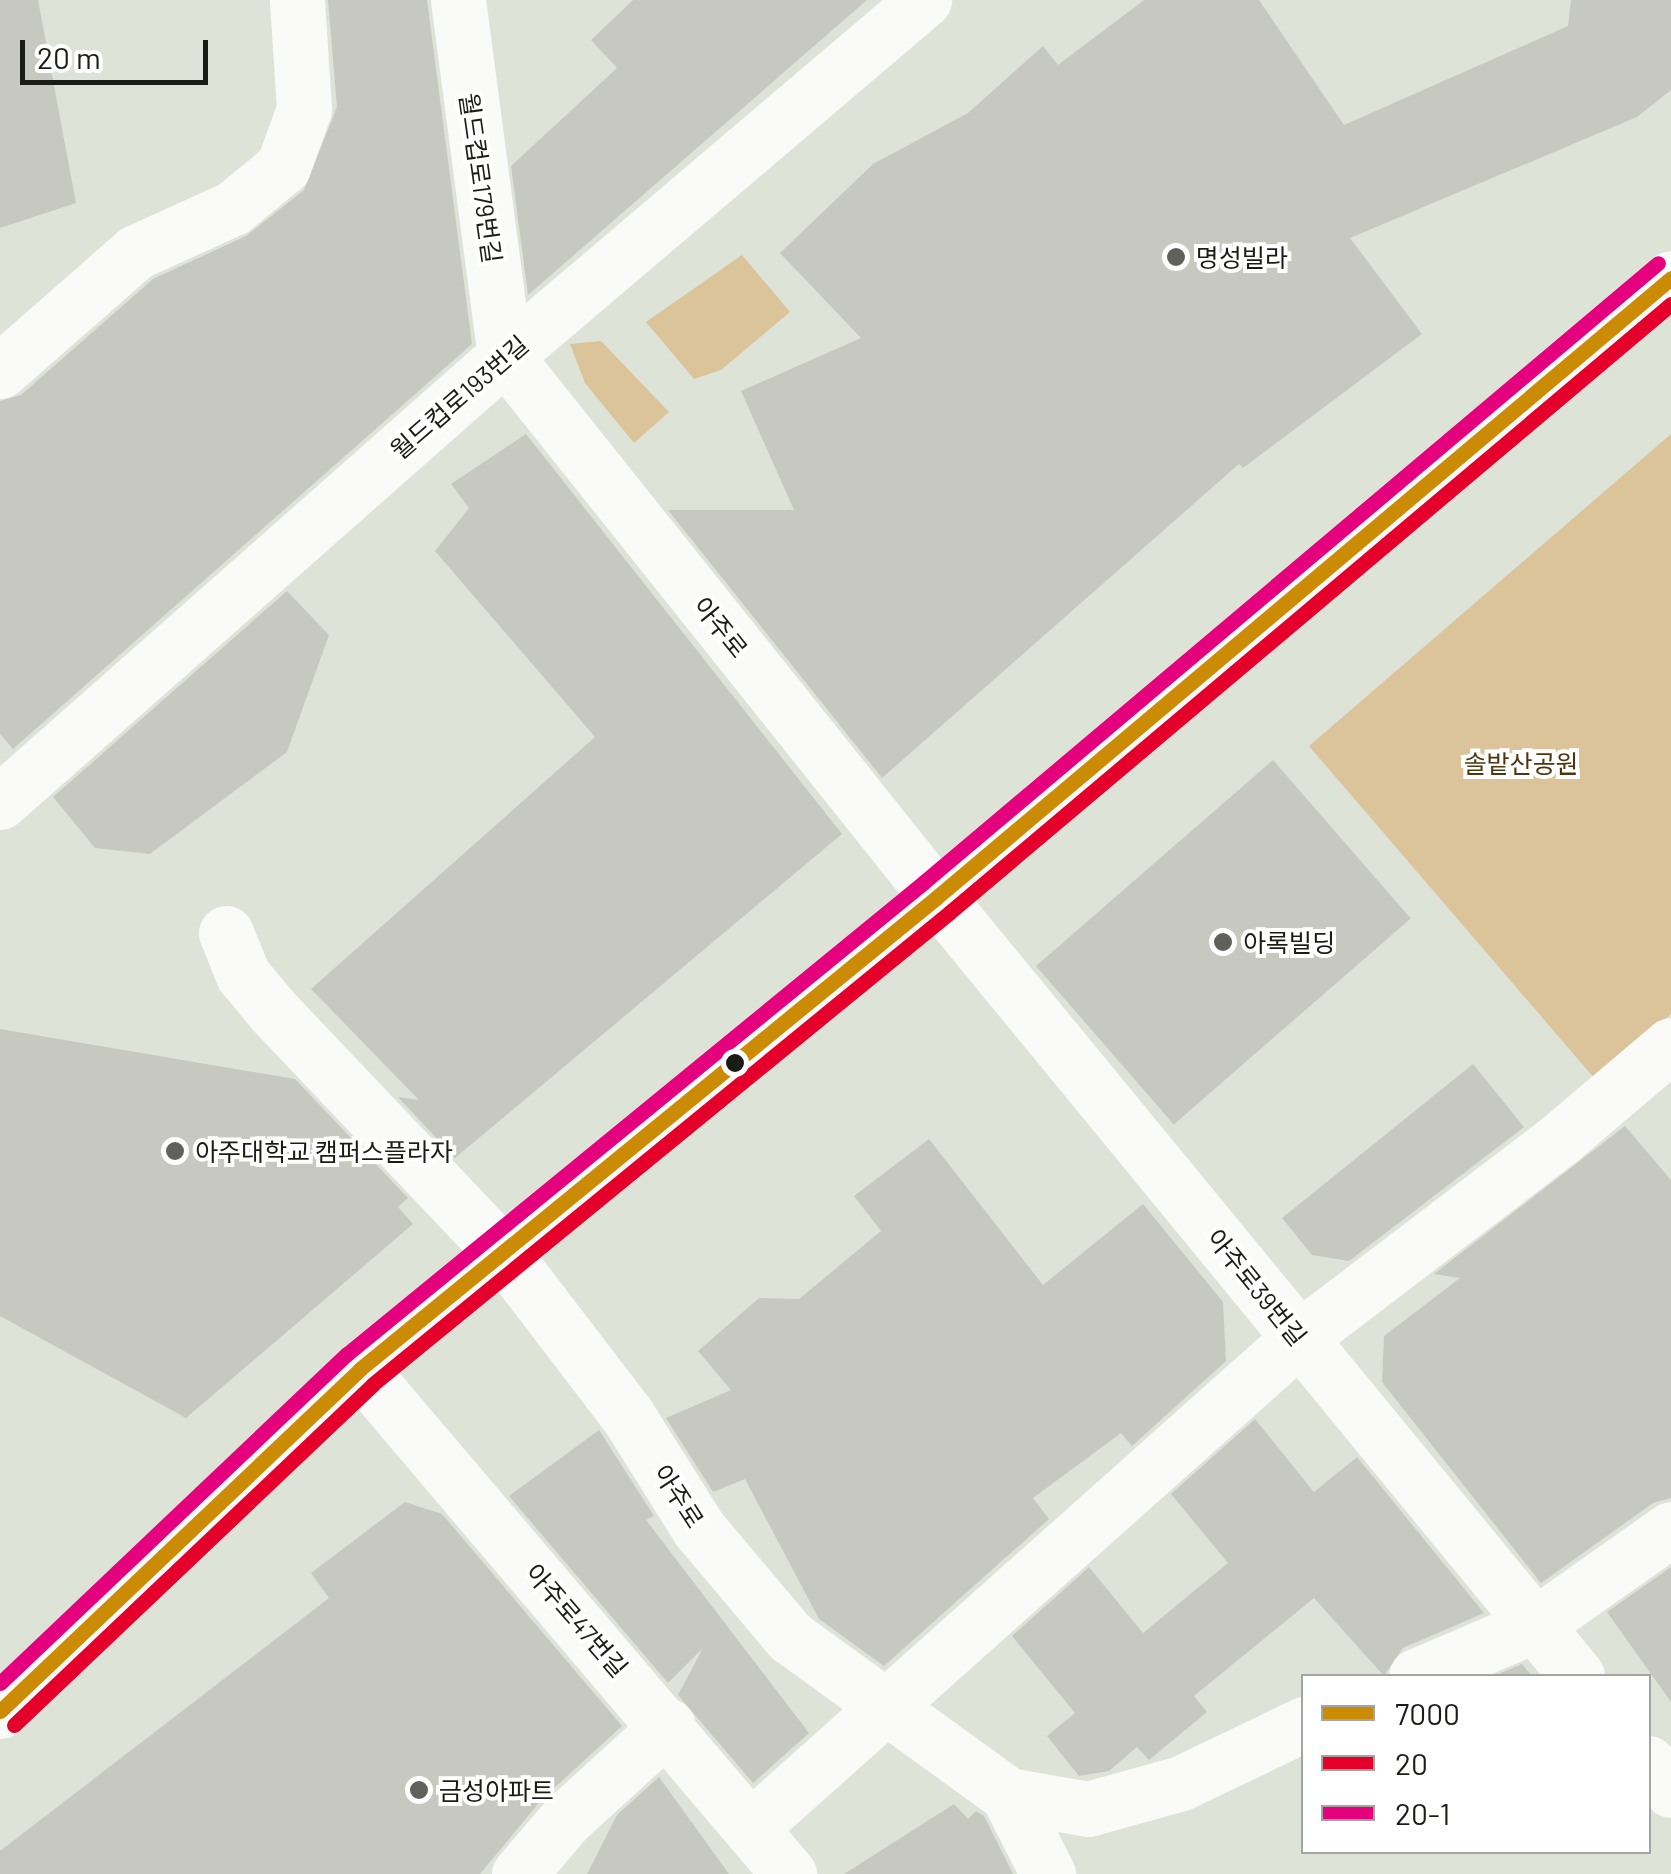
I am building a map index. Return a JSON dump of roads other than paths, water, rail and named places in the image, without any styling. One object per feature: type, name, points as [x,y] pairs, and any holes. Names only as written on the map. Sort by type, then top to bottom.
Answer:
[{"type":"street","points":[[0,371],[136,252],[233,208],[283,167],[304,109],[297,0]]},
{"type":"street","name":"월드컵로179번길","points":[[458,0],[505,356]]},
{"type":"street","name":"월드컵로193번길","points":[[0,802],[505,356],[924,0]]},
{"type":"street","points":[[0,1712],[360,1369],[938,898],[1671,278]]},
{"type":"street","name":"아주로","points":[[505,356],[938,898]]},
{"type":"street","name":"아주로39번길","points":[[938,898],[1576,1674]]},
{"type":"street","name":"아주로","points":[[226,932],[243,975],[273,1011],[504,1254],[628,1416],[699,1530],[790,1637],[889,1704],[1008,1794]]},
{"type":"street","points":[[751,1827],[1299,1338],[1560,1139],[1671,1045]]},
{"type":"street","name":"아주로47번길","points":[[360,1369],[668,1726],[789,1874]]},
{"type":"street","points":[[1421,1674],[1535,1625],[1671,1529]]},
{"type":"street","points":[[1008,1794],[1088,1808],[1180,1782],[1301,1725]]},
{"type":"street","points":[[519,1874],[566,1819],[668,1726]]},
{"type":"street","points":[[1651,1767],[1671,1790]]},
{"type":"street","points":[[1008,1794],[1048,1874]]},
{"type":"place","name":"명성빌라","points":[[1176,257]]},
{"type":"place","name":"아록빌딩","points":[[1223,942]]},
{"type":"place","name":"아주대학교 캠퍼스플라자","points":[[175,1151]]},
{"type":"place","name":"금성아파트","points":[[419,1790]]},
{"type":"park label","name":"솔밭산공원","points":[[1521,763]]}]
